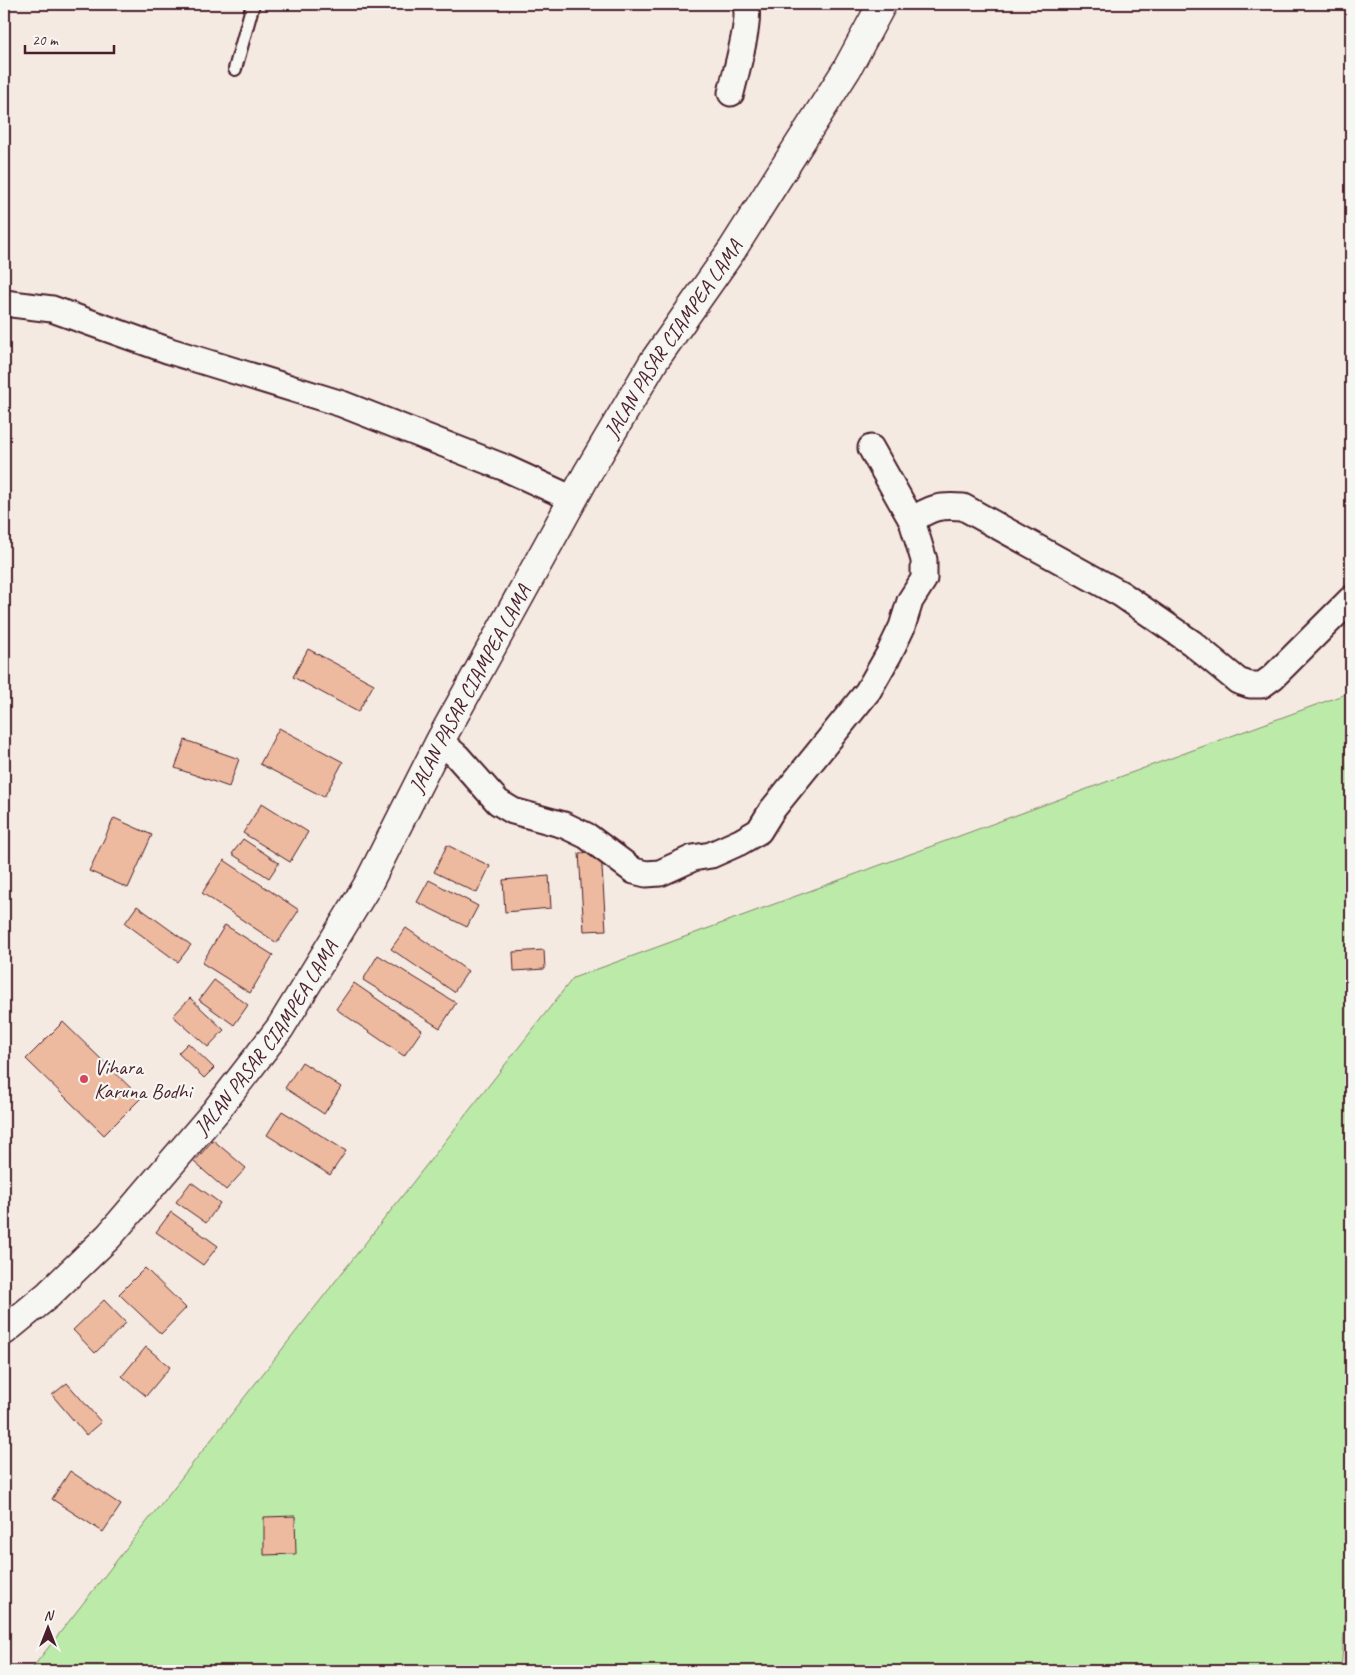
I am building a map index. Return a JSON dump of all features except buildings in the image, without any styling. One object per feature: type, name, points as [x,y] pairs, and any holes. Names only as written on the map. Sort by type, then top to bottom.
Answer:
[{"type":"main road","name":"JALAN PASAR CIAMPEA LAMA","points":[[4,1331],[48,1295],[109,1236],[215,1112],[280,1028],[367,886],[440,741],[573,499],[654,361],[738,242],[847,69],[882,4]]},
{"type":"street","points":[[731,93],[747,23],[747,7],[745,4]]},
{"type":"street","points":[[4,303],[52,309],[170,350],[342,404],[503,467],[573,499]]},
{"type":"street","points":[[440,741],[457,756],[498,802],[513,811],[564,825],[586,836],[634,870],[646,874],[660,874],[693,858],[711,855],[759,831],[772,810],[868,692],[902,627],[910,601],[924,579],[924,560],[912,521],[871,448]]},
{"type":"street","points":[[912,521],[924,512],[945,505],[963,508],[1121,594],[1192,643],[1238,681],[1250,685],[1262,685],[1274,677],[1351,599]]},
{"type":"lane","points":[[235,69],[253,4]]},
{"type":"green space","points":[[1351,692],[1351,1549],[1341,1671],[30,1671],[573,978]]},
{"type":"place","name":"Vihara Karuna Bodhi","points":[[84,1079]]}]
